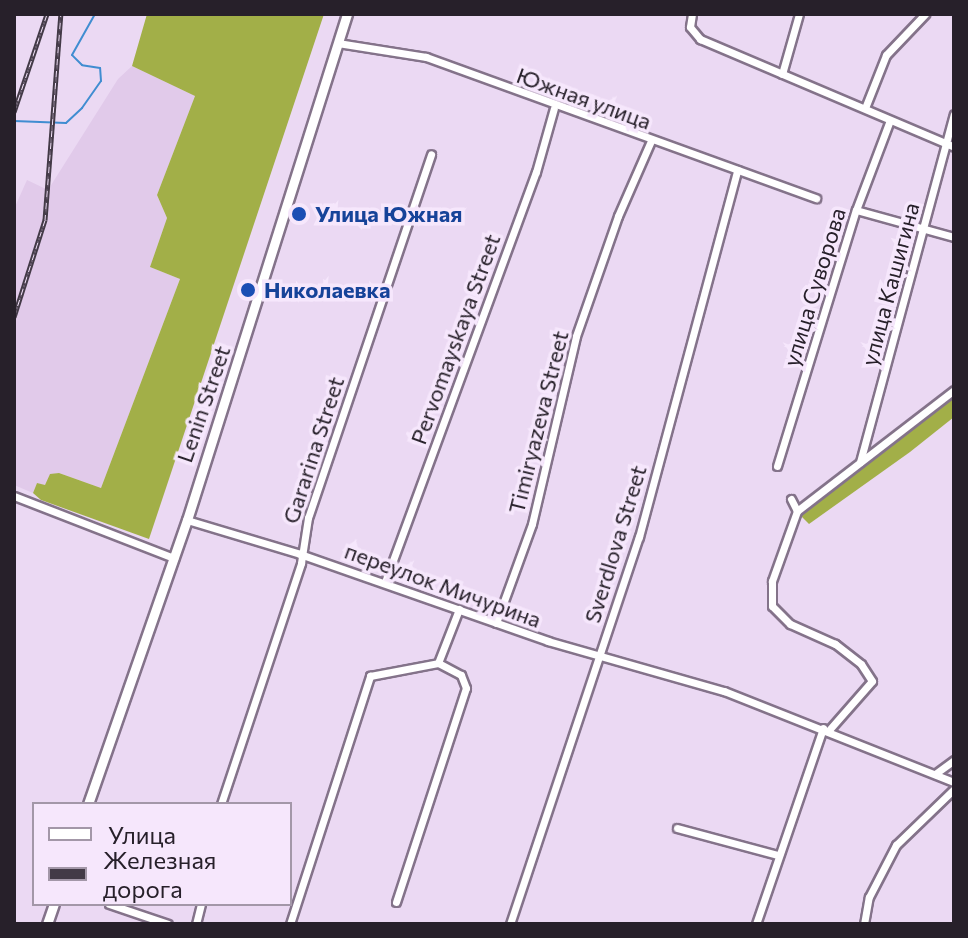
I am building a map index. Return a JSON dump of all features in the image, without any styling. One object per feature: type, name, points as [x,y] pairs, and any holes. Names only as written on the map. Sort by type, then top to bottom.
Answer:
[{"type":"main road","name":"Lenin Street","points":[[89,802],[187,520],[347,14]]},
{"type":"street","points":[[692,14],[690,27],[700,39],[950,146]]},
{"type":"street","points":[[782,74],[799,14]]},
{"type":"street","points":[[865,108],[886,55],[925,14]]},
{"type":"street","name":"Южная улица","points":[[340,38],[426,57],[554,108],[816,198]]},
{"type":"street","name":"Pervomayskaya Street","points":[[385,582],[536,172],[554,108]]},
{"type":"street","name":"улица Кашигина","points":[[859,464],[950,146],[954,114]]},
{"type":"street","name":"улица Суворова","points":[[777,466],[856,210],[890,120]]},
{"type":"street","name":"Timiryazeva Street","points":[[496,623],[532,524],[576,336],[618,216],[651,141]]},
{"type":"street","name":"Gararina Street","points":[[222,802],[431,154]]},
{"type":"street","name":"Sverdlova Street","points":[[510,924],[639,537],[737,170]]},
{"type":"street","points":[[856,210],[954,237]]},
{"type":"street","points":[[756,924],[778,855],[826,729],[872,681],[861,664],[835,644],[790,624],[772,606],[772,581],[797,511],[954,390]]},
{"type":"street","points":[[14,496],[174,558]]},
{"type":"street","points":[[791,499],[797,511]]},
{"type":"street","name":"переулок Мичурина","points":[[187,520],[385,582],[598,656],[724,691],[954,782]]},
{"type":"street","points":[[438,663],[459,609]]},
{"type":"street","points":[[290,924],[370,676],[438,663],[461,675],[466,688],[396,902]]},
{"type":"street","points":[[935,774],[954,760]]},
{"type":"street","points":[[864,924],[869,897],[896,845],[954,789]]},
{"type":"street","points":[[677,828],[778,855]]},
{"type":"street","points":[[115,906],[168,924]]},
{"type":"shaded area","points":[[132,66],[195,96],[157,195],[167,218],[150,267],[180,279],[101,488],[59,473],[50,475],[45,486],[37,483],[33,493],[14,485],[14,209],[27,180],[48,190],[118,79]]},
{"type":"green space","points":[[147,14],[324,14],[149,539],[41,500],[33,493],[37,483],[45,485],[50,474],[59,473],[101,488],[180,279],[150,267],[167,218],[157,195],[195,96],[132,66]]},
{"type":"green space","points":[[954,393],[954,417],[910,452],[809,524],[800,515]]},
{"type":"waterway","points":[[14,121],[66,123],[82,108],[101,81],[100,68],[82,65],[72,55],[95,14]]},
{"type":"railway","points":[[14,112],[47,14]]},
{"type":"railway","points":[[14,317],[45,220],[61,14]]},
{"type":"place","name":"Улица Южная","points":[[299,214]]},
{"type":"place","name":"Николаевка","points":[[248,290]]}]
